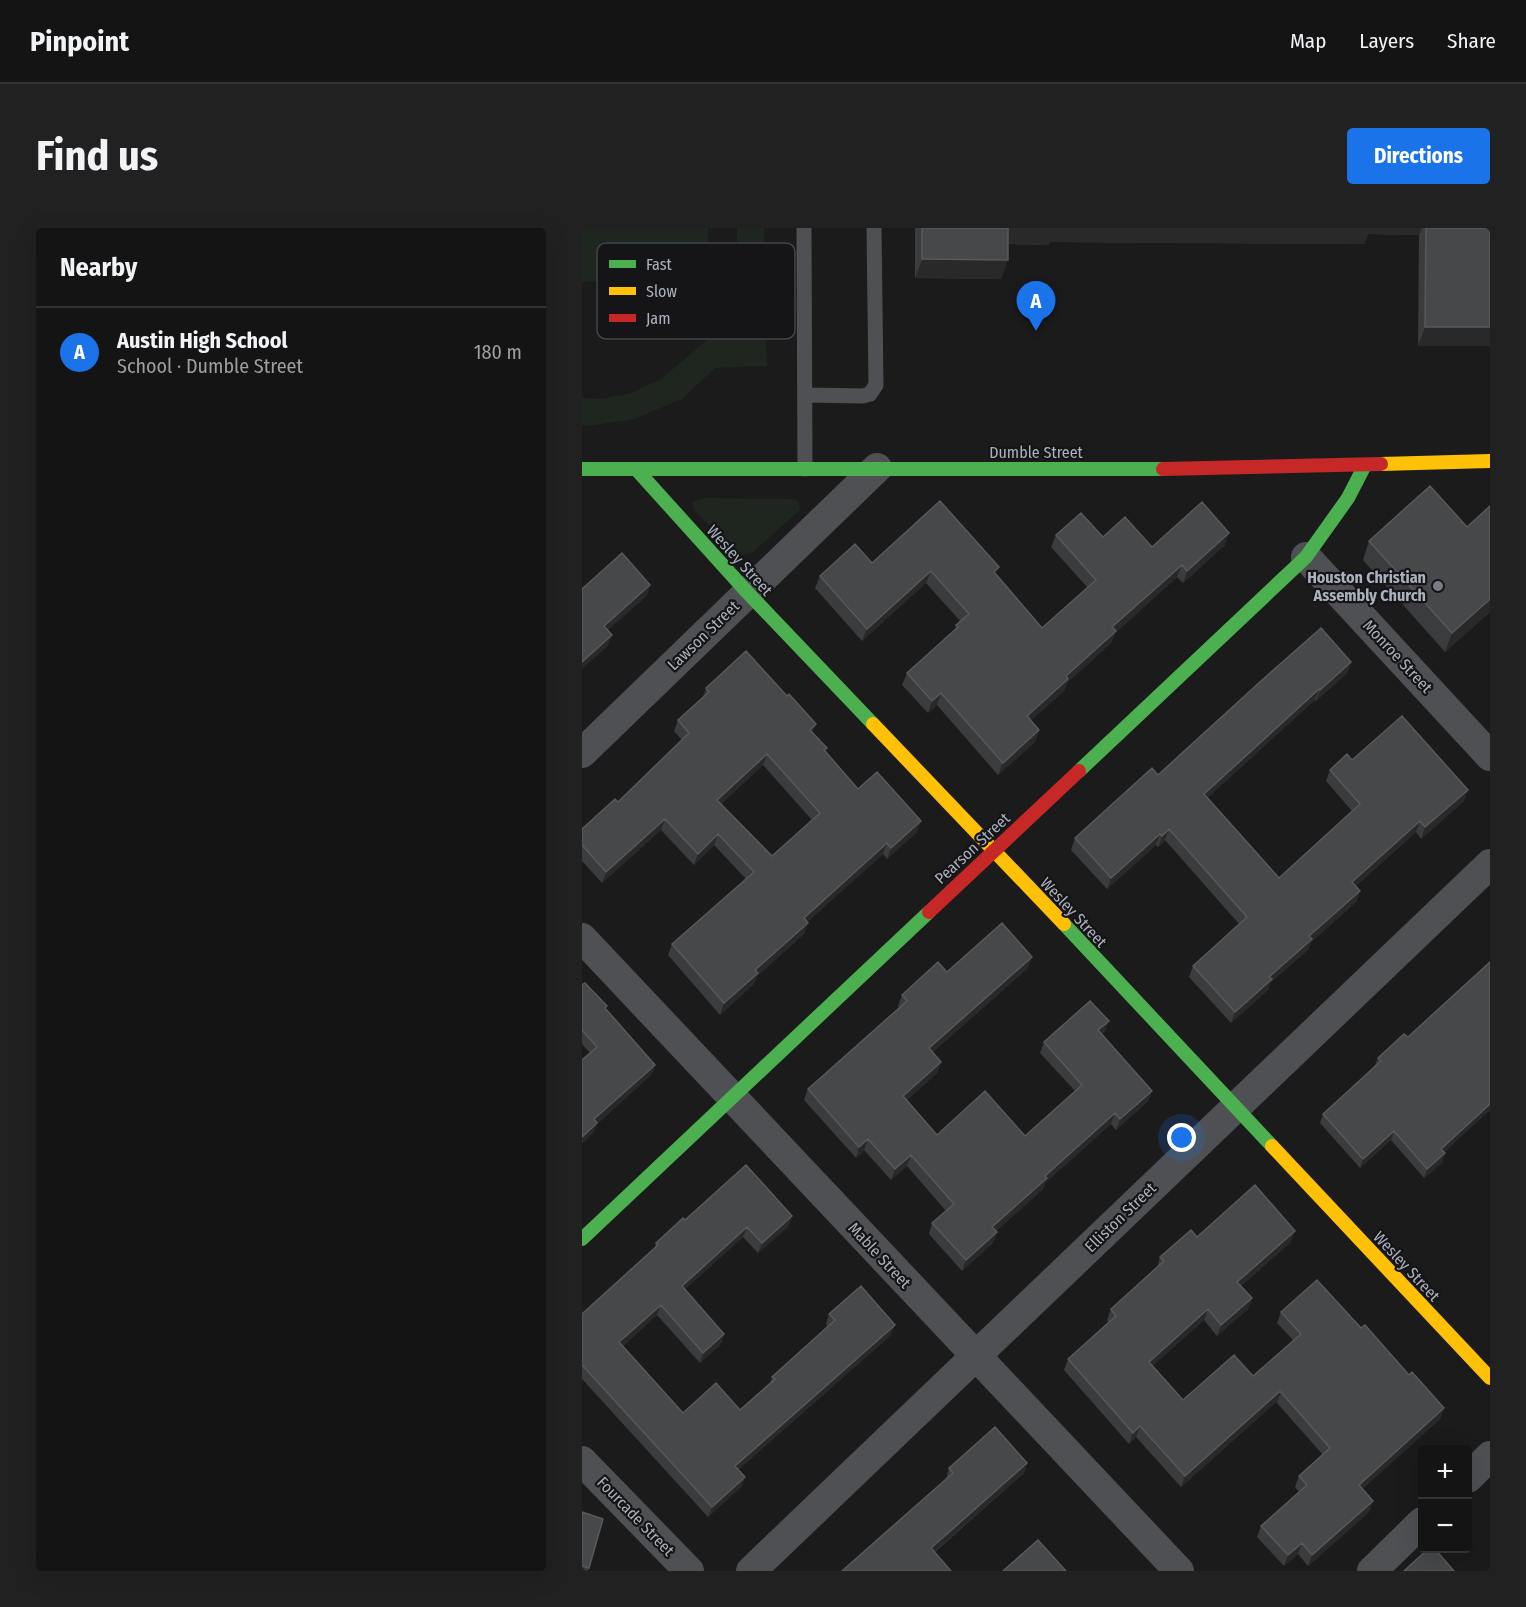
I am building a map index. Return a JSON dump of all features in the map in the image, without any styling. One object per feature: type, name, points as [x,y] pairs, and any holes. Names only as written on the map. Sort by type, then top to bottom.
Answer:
[{"type":"street","name":"Dumble Street","points":[[582,469],[1233,469],[1490,461]]},
{"type":"street","name":"Pearson Street","points":[[582,1239],[1306,557],[1348,498],[1365,465]]},
{"type":"street","name":"Lawson Street","points":[[582,753],[877,468]]},
{"type":"street","name":"Wesley Street","points":[[636,469],[747,592],[994,850],[1490,1378]]},
{"type":"street","name":"Monroe Street","points":[[1306,557],[1490,756]]},
{"type":"street","name":"Elliston Street","points":[[752,1571],[1490,864]]},
{"type":"street","name":"Mable Street","points":[[582,938],[1179,1571]]},
{"type":"street","points":[[1472,1473],[1490,1456]]},
{"type":"street","name":"Fourcade Street","points":[[582,1461],[689,1571]]},
{"type":"street","points":[[1372,1571],[1418,1526]]},
{"type":"lane","points":[[804,228],[805,469]]},
{"type":"lane","points":[[805,395],[863,396],[870,394],[876,385],[874,228]]},
{"type":"shaded area","points":[[582,228],[708,228],[708,243],[597,243],[597,282],[582,282]]},
{"type":"shaded area","points":[[737,228],[764,228],[764,243],[737,243]]},
{"type":"shaded area","points":[[707,339],[766,339],[767,366],[715,368],[682,399],[634,419],[582,425],[582,398],[596,399],[629,394],[661,379]]},
{"type":"shaded area","points":[[704,498],[794,499],[799,502],[800,510],[753,552],[741,555],[694,510],[692,502]]},
{"type":"building","points":[[922,228],[1008,228],[1008,260],[922,259]]},
{"type":"building","points":[[1426,228],[1490,228],[1490,327],[1425,327]]},
{"type":"building","name":"Houston Christian Assembly Church","points":[[1430,486],[1467,527],[1490,506],[1490,599],[1452,633],[1369,541]]},
{"type":"building","points":[[940,501],[999,567],[994,572],[1042,628],[1096,580],[1056,535],[1081,513],[1103,537],[1125,517],[1152,547],[1202,502],[1229,533],[1187,571],[1182,565],[1112,627],[1116,631],[1066,676],[1068,679],[1027,716],[1039,730],[1003,763],[941,693],[932,701],[907,673],[958,627],[956,625],[969,614],[931,571],[867,629],[820,576],[855,544],[872,563]]},
{"type":"building","points":[[622,553],[650,585],[604,626],[612,635],[582,662],[582,589]]},
{"type":"building","points":[[1321,628],[1351,662],[1204,794],[1279,878],[1360,804],[1330,770],[1347,754],[1352,760],[1402,716],[1468,790],[1425,827],[1420,821],[1352,882],[1360,891],[1309,936],[1312,939],[1269,977],[1272,979],[1235,1012],[1193,966],[1247,917],[1169,829],[1162,836],[1160,834],[1111,878],[1075,838],[1152,768],[1158,775]]},
{"type":"building","points":[[746,651],[816,724],[810,730],[827,748],[824,750],[858,789],[877,772],[921,821],[891,848],[887,843],[804,918],[808,923],[755,970],[758,973],[724,1003],[672,944],[754,872],[718,834],[698,854],[665,819],[606,872],[582,845],[582,829],[615,799],[618,802],[689,733],[678,720],[709,692],[706,688]],"holes":[[[767,754],[820,813],[772,856],[717,800]]]},
{"type":"building","points":[[1002,923],[1032,957],[929,1048],[941,1062],[903,1096],[937,1135],[985,1091],[1025,1136],[1082,1085],[1044,1042],[1090,1001],[1109,1021],[1098,1030],[1152,1091],[1120,1119],[1115,1113],[1045,1176],[1047,1178],[992,1227],[997,1232],[966,1260],[932,1223],[954,1204],[911,1155],[895,1169],[868,1139],[859,1147],[808,1089],[907,1001],[902,995],[938,962],[947,972]]},
{"type":"building","points":[[1490,962],[1490,1104],[1441,1149],[1445,1153],[1427,1169],[1394,1131],[1363,1159],[1323,1114],[1381,1061],[1378,1058],[1404,1034],[1408,1037]]},
{"type":"building","points":[[585,983],[655,1065],[594,1119],[597,1123],[582,1137],[582,1060],[597,1047],[582,1030],[582,985]]},
{"type":"building","points":[[746,1165],[792,1216],[762,1243],[747,1227],[682,1286],[724,1334],[703,1353],[661,1305],[619,1342],[683,1413],[716,1383],[740,1410],[775,1379],[772,1377],[835,1320],[829,1314],[861,1286],[895,1325],[735,1466],[745,1477],[712,1507],[582,1365],[582,1314],[658,1245],[656,1243],[683,1218],[685,1220]]},
{"type":"building","points":[[1255,1185],[1295,1231],[1237,1282],[1252,1298],[1221,1325],[1208,1309],[1149,1362],[1183,1400],[1234,1355],[1253,1376],[1301,1334],[1281,1312],[1317,1280],[1361,1328],[1365,1325],[1409,1375],[1412,1372],[1444,1408],[1359,1485],[1373,1501],[1312,1555],[1302,1543],[1288,1555],[1261,1526],[1307,1485],[1299,1476],[1330,1448],[1281,1392],[1185,1476],[1140,1426],[1133,1433],[1068,1359],[1116,1316],[1111,1309],[1164,1261],[1160,1257],[1191,1230],[1197,1237]]},
{"type":"building","points":[[995,1427],[1027,1463],[931,1548],[951,1571],[842,1571],[953,1473],[949,1468]]},
{"type":"building","points":[[582,1512],[603,1519],[589,1568],[582,1566]]},
{"type":"building","points":[[1038,1540],[1066,1571],[1003,1571]]},
{"type":"building","points":[[1424,1553],[1438,1553],[1454,1571],[1404,1571]]},
{"type":"traffic: fast","points":[[1079,771],[1306,557],[1348,498],[1365,465]]},
{"type":"traffic: fast","points":[[582,469],[1163,469]]},
{"type":"traffic: fast","points":[[636,469],[747,592],[873,724]]},
{"type":"traffic: fast","points":[[582,1239],[929,912]]},
{"type":"traffic: fast","points":[[1064,924],[1272,1146]]},
{"type":"traffic: slow","points":[[1381,464],[1490,461]]},
{"type":"traffic: slow","points":[[873,724],[1064,924]]},
{"type":"traffic: slow","points":[[1272,1146],[1490,1378]]},
{"type":"traffic: jam","points":[[1163,469],[1381,464]]},
{"type":"traffic: jam","points":[[929,912],[1079,771]]},
{"type":"place","name":"Austin High School","points":[[1036,331]]},
{"type":"place","name":"Houston Christian Assembly Church","points":[[1438,586]]}]
